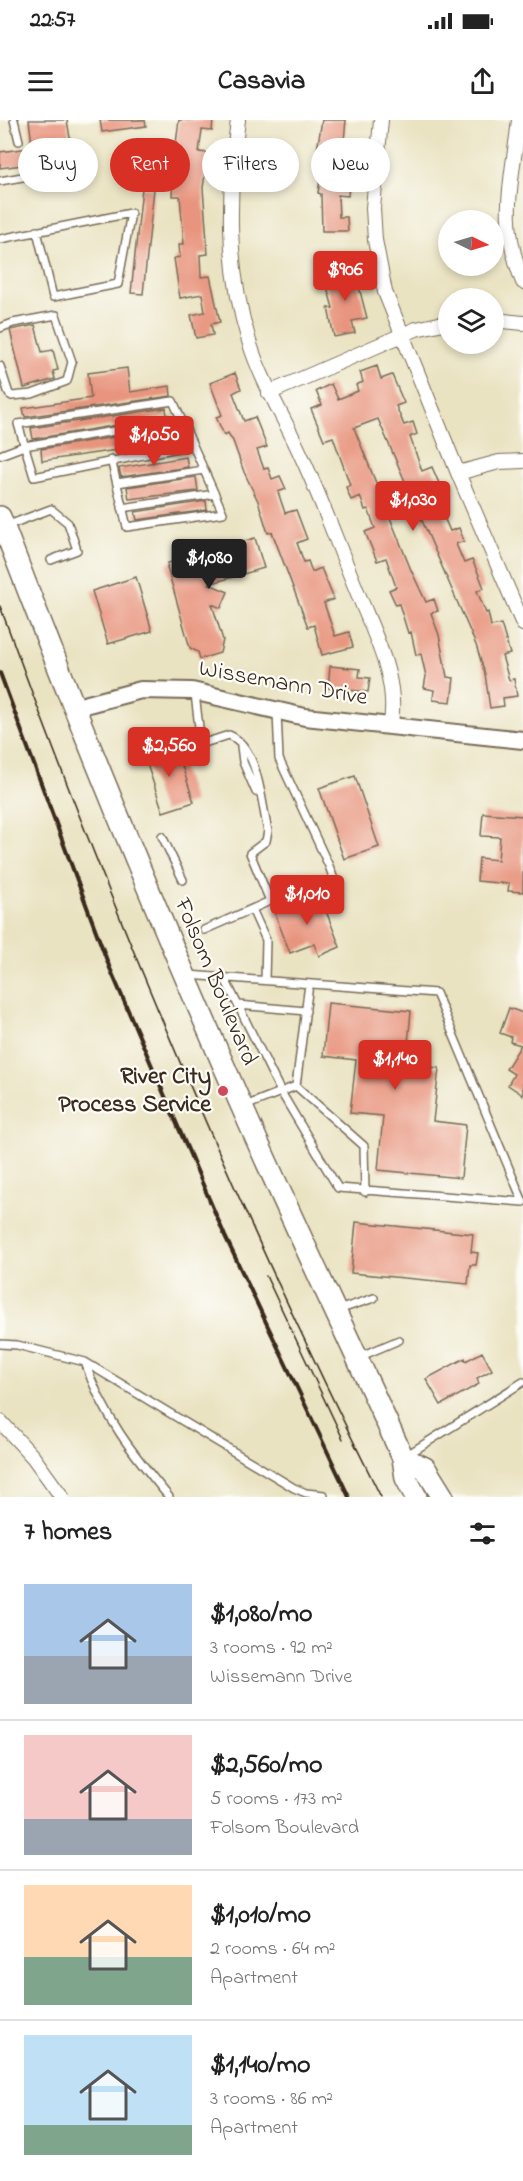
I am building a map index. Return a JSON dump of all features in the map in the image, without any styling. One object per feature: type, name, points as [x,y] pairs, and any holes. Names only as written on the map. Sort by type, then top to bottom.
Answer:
[{"type":"main road","name":"Folsom Boulevard","points":[[2,522],[73,708],[184,975],[403,1458],[406,1478],[416,1497]]},
{"type":"main road","points":[[403,1458],[425,1468],[443,1497]]},
{"type":"street","points":[[238,120],[229,205],[232,254],[239,304],[249,342],[269,393],[300,451],[380,648],[394,707],[390,727]]},
{"type":"street","points":[[381,120],[374,178],[375,240],[385,292],[458,473],[521,615]]},
{"type":"street","points":[[519,120],[507,195],[507,219],[515,261],[523,282]]},
{"type":"street","points":[[504,321],[523,323]]},
{"type":"street","points":[[269,393],[401,335],[438,324]]},
{"type":"street","points":[[458,473],[500,462],[523,461]]},
{"type":"street","name":"Wissemann Drive","points":[[73,708],[141,690],[195,691],[277,712],[390,727],[523,740]]},
{"type":"street","points":[[0,1421],[33,1457],[62,1497]]},
{"type":"lane","points":[[14,120],[18,138]]},
{"type":"lane","points":[[0,181],[18,178]]},
{"type":"lane","points":[[0,239],[38,231],[131,213],[118,285],[53,297],[38,231]]},
{"type":"lane","points":[[0,328],[13,323],[56,315],[72,369],[67,381],[12,396],[9,394],[0,368]]},
{"type":"lane","points":[[111,459],[127,527],[223,513],[182,420],[173,401],[18,424],[34,477],[111,459],[193,445]]},
{"type":"lane","points":[[0,455],[24,446],[182,420]]},
{"type":"lane","points":[[117,483],[204,470]]},
{"type":"lane","points":[[123,508],[214,494]]},
{"type":"lane","points":[[2,522],[51,509],[68,523],[77,550],[51,560]]},
{"type":"lane","points":[[195,691],[201,744],[229,735],[240,740],[252,762],[268,831],[266,841],[250,853],[270,901]]},
{"type":"lane","points":[[277,712],[279,759],[329,866],[339,893]]},
{"type":"lane","points":[[162,836],[183,879]]},
{"type":"lane","points":[[204,930],[295,890]]},
{"type":"lane","points":[[252,909],[266,940],[265,980]]},
{"type":"lane","points":[[184,975],[224,977],[436,993],[523,1203],[365,1192],[338,1188],[281,1092],[224,977]]},
{"type":"lane","points":[[296,1086],[309,984]]},
{"type":"lane","points":[[238,1005],[306,1011]]},
{"type":"lane","points":[[242,1107],[296,1086]]},
{"type":"lane","points":[[296,1086],[364,1146],[365,1192]]},
{"type":"lane","points":[[336,1311],[374,1298]]},
{"type":"lane","points":[[357,1359],[399,1340]]},
{"type":"lane","points":[[0,1344],[17,1345],[85,1362],[294,1488],[306,1493],[324,1494]]},
{"type":"lane","points":[[85,1362],[94,1390],[109,1418],[169,1497]]},
{"type":"lane","points":[[403,1458],[523,1382]]},
{"type":"building","points":[[29,120],[67,120],[70,138],[31,138]]},
{"type":"building","points":[[100,120],[145,120],[146,126],[102,132]]},
{"type":"building","points":[[179,120],[213,120],[212,131],[202,130],[199,152],[202,152],[202,192],[208,254],[200,255],[201,277],[210,276],[220,322],[211,324],[213,335],[196,338],[191,315],[205,312],[202,294],[180,298],[174,258],[180,257],[179,244],[184,244],[180,196],[172,196],[172,192],[190,192],[190,138],[177,138]]},
{"type":"building","points":[[322,120],[346,120],[344,138],[319,138]]},
{"type":"building","points":[[18,150],[18,166],[0,168],[0,152]]},
{"type":"building","points":[[142,192],[154,192],[143,294],[131,293]]},
{"type":"building","points":[[348,192],[348,196],[338,195],[339,217],[347,217],[348,231],[322,231],[321,194],[318,193]]},
{"type":"building","points":[[354,268],[367,318],[352,321],[355,333],[334,337],[328,308],[333,308],[324,276]]},
{"type":"building","points":[[35,325],[42,352],[53,350],[58,370],[53,371],[55,379],[24,388],[10,330]]},
{"type":"building","points":[[377,366],[381,379],[392,375],[404,403],[396,406],[404,425],[413,422],[417,434],[410,437],[422,471],[432,467],[444,495],[436,499],[450,531],[459,528],[464,541],[456,544],[464,563],[472,560],[479,575],[484,588],[477,591],[486,613],[488,612],[491,626],[501,624],[510,654],[502,656],[509,680],[514,679],[517,696],[503,698],[504,706],[490,708],[485,674],[476,645],[378,419],[354,428],[411,570],[426,602],[434,599],[438,611],[431,613],[439,635],[447,677],[454,678],[451,702],[433,700],[434,690],[424,688],[426,676],[421,654],[416,655],[411,632],[408,633],[399,604],[396,605],[389,590],[396,587],[386,558],[377,561],[365,532],[375,528],[368,509],[365,510],[360,496],[351,500],[346,487],[350,485],[333,437],[324,440],[311,409],[322,405],[316,391],[331,384],[338,399],[358,391],[356,385],[363,382],[360,372]]},
{"type":"building","points":[[127,368],[130,392],[170,386],[171,396],[25,417],[23,408],[91,398],[88,373]]},
{"type":"building","points":[[235,373],[241,389],[233,393],[244,421],[255,417],[267,447],[257,450],[264,469],[268,468],[272,479],[280,476],[286,489],[278,492],[285,513],[296,510],[307,539],[297,543],[304,562],[308,561],[312,572],[321,568],[334,599],[324,603],[335,636],[349,632],[353,647],[322,655],[314,625],[308,627],[272,532],[268,533],[258,501],[233,441],[228,433],[224,435],[216,417],[222,415],[210,383]]},
{"type":"building","points":[[166,408],[167,417],[33,439],[31,428]]},
{"type":"building","points":[[169,428],[170,431],[177,430],[178,441],[42,461],[41,449]]},
{"type":"building","points":[[186,457],[188,467],[121,477],[119,468]]},
{"type":"building","points":[[196,477],[198,491],[129,499],[127,487]]},
{"type":"building","points":[[206,501],[207,510],[137,520],[135,512]]},
{"type":"building","points":[[255,538],[264,568],[209,584],[228,592],[221,608],[212,604],[223,640],[220,653],[200,659],[198,652],[190,648],[167,567],[168,563]]},
{"type":"building","points":[[136,577],[152,631],[108,644],[92,591]]},
{"type":"building","points":[[330,666],[360,669],[359,677],[370,678],[368,692],[328,688]]},
{"type":"building","points":[[175,745],[194,802],[163,812],[144,755]]},
{"type":"building","points":[[355,776],[379,847],[344,859],[319,788]]},
{"type":"building","points":[[483,813],[523,816],[523,892],[508,891],[509,884],[477,881],[479,858],[498,860],[500,837],[481,836]]},
{"type":"building","points":[[319,893],[340,947],[319,956],[314,944],[290,953],[274,911]]},
{"type":"building","points":[[328,1003],[411,1011],[406,1065],[439,1068],[433,1121],[466,1125],[461,1178],[378,1170],[383,1116],[350,1113],[356,1060],[323,1056]]},
{"type":"building","points":[[509,1008],[523,1013],[523,1095],[508,1085],[514,1074],[506,1069],[521,1045],[510,1042],[511,1037],[500,1033]]},
{"type":"building","points":[[356,1222],[473,1234],[471,1252],[478,1253],[476,1265],[470,1265],[468,1284],[351,1273]]},
{"type":"building","points":[[482,1352],[492,1370],[477,1378],[479,1384],[441,1405],[426,1379],[465,1358],[466,1361]]},
{"type":"tram line","points":[[0,606],[86,833],[178,1057],[276,1279],[381,1497]]},
{"type":"tram line","points":[[266,1276],[343,1439]]},
{"type":"railway","points":[[0,673],[109,966],[225,1236],[349,1497]]},
{"type":"place","name":"River City Process Service","points":[[223,1091]]}]
